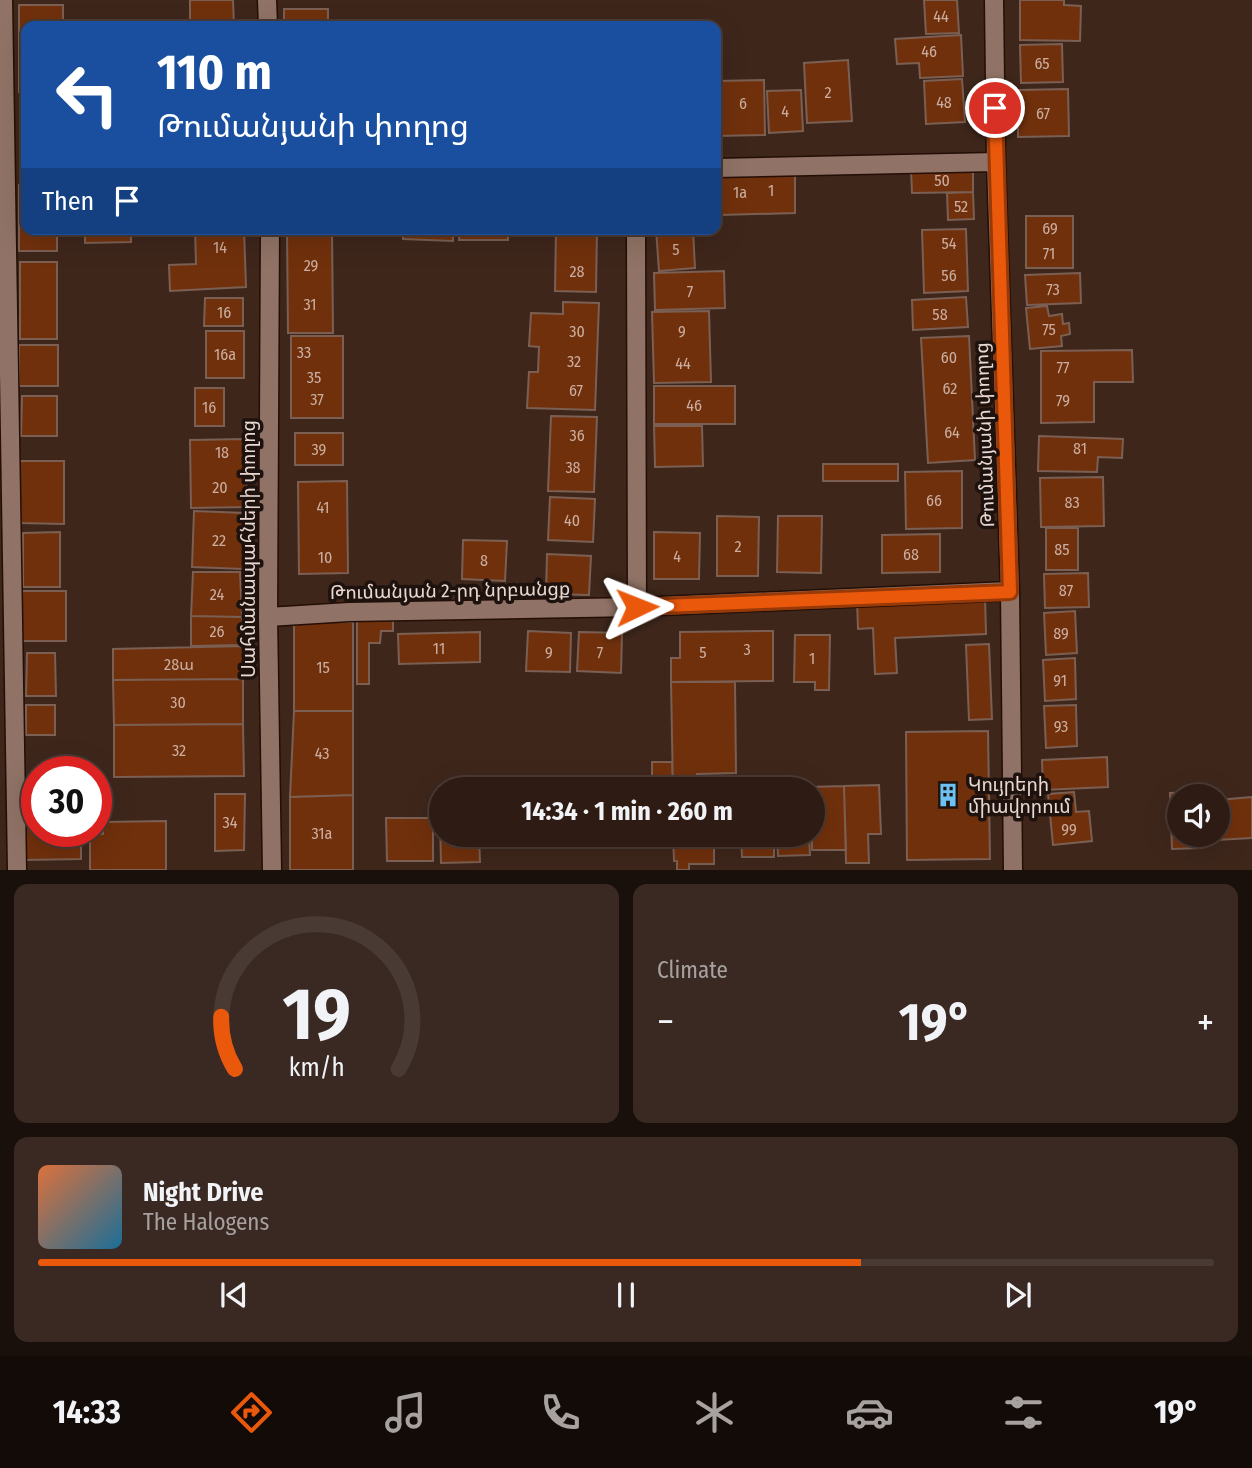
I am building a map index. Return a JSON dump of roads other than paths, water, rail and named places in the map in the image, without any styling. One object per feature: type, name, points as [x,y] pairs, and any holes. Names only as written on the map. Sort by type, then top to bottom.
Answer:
[{"type":"street","points":[[3,0],[17,870]]},
{"type":"street","points":[[267,0],[268,21]]},
{"type":"street","name":"Թումանյանի փողոց","points":[[994,0],[996,162],[1010,592],[1013,870]]},
{"type":"street","points":[[721,168],[996,162]]},
{"type":"street","name":"Սահմանապահների փողոց","points":[[270,235],[268,617],[272,870]]},
{"type":"street","points":[[636,235],[637,607]]},
{"type":"street","name":"Թումանյան 2-րդ նրբանցք","points":[[268,617],[349,612],[637,607],[1010,592]]},
{"type":"place","name":"Կույրերի միավորում","points":[[948,795]]}]
